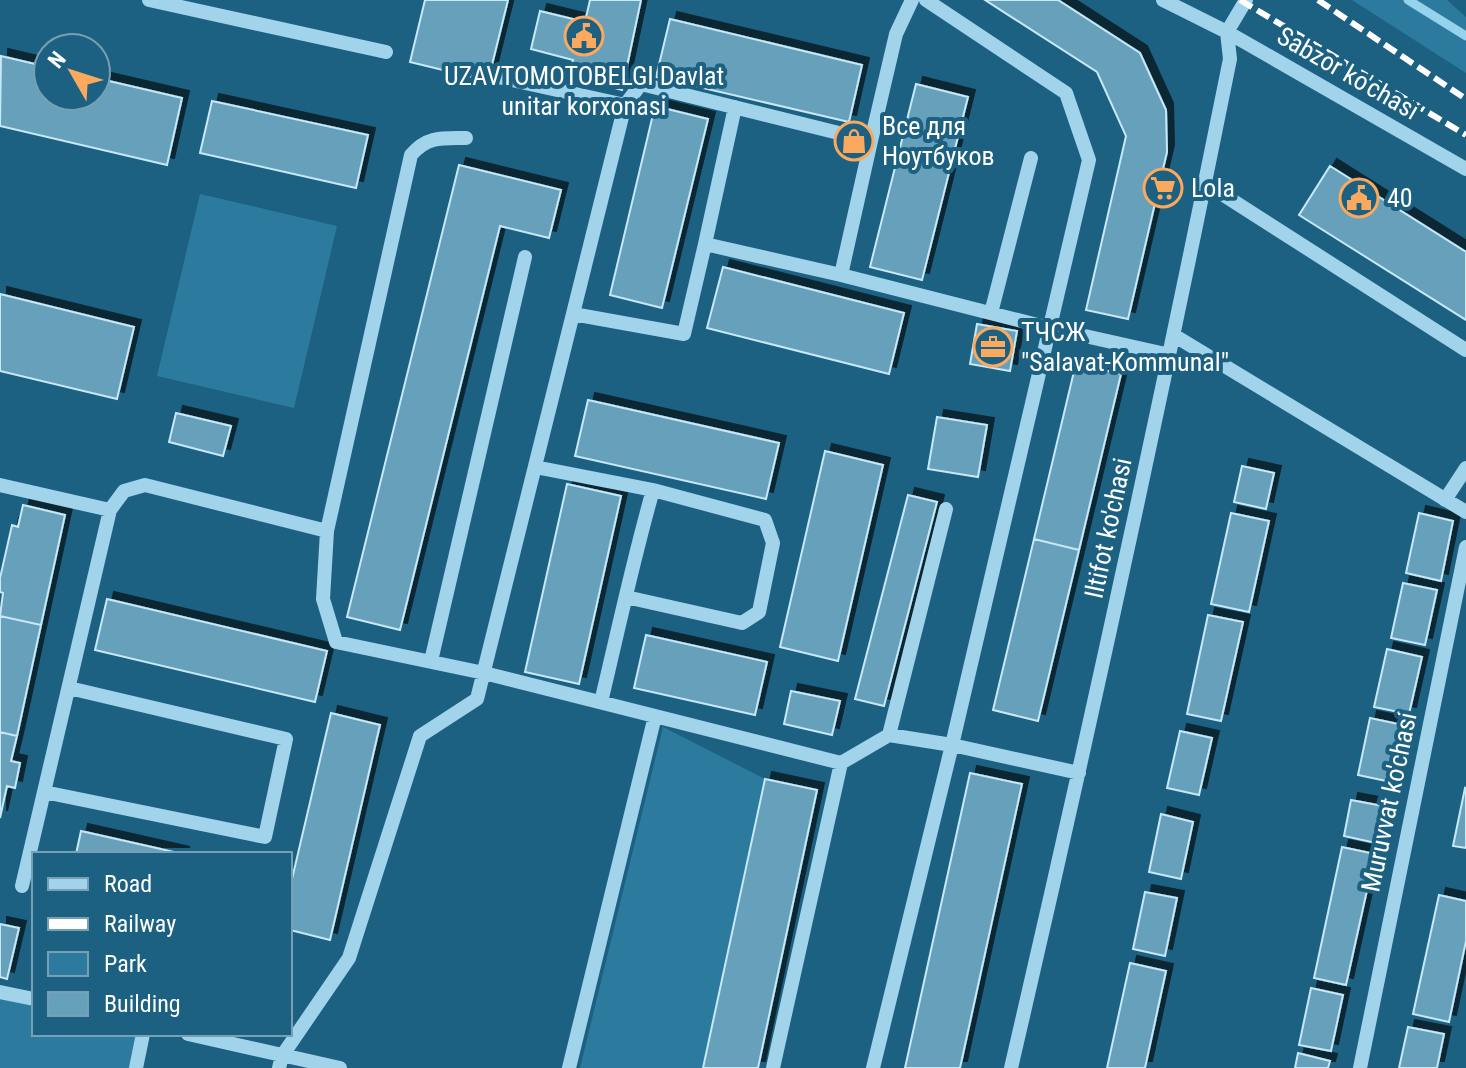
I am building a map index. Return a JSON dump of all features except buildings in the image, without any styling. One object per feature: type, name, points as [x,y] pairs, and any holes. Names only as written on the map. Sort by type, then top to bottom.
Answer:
[{"type":"street","points":[[149,0],[213,7],[386,52]]},
{"type":"street","points":[[841,275],[896,34],[912,0]]},
{"type":"street","points":[[873,1068],[1089,160],[1066,93],[926,0]]},
{"type":"street","name":"Sabzor ko'chasi","points":[[1163,0],[1227,32],[1466,169]]},
{"type":"street","points":[[1227,32],[1246,0]]},
{"type":"street","name":"Iltifot ko'chasi","points":[[1011,1068],[1175,336],[1230,59],[1227,32]]},
{"type":"street","points":[[498,77],[625,105]]},
{"type":"street","points":[[280,1062],[349,958],[420,736],[477,699],[625,105],[641,84],[871,141]]},
{"type":"street","points":[[573,314],[684,334],[735,107]]},
{"type":"street","points":[[466,138],[434,138],[420,144],[411,155],[327,531],[323,599],[336,642],[484,673],[841,763],[889,735],[952,745],[1079,773]]},
{"type":"street","points":[[991,313],[1031,158]]},
{"type":"street","points":[[1205,183],[1466,350]]},
{"type":"street","points":[[705,244],[1170,355]]},
{"type":"street","points":[[431,661],[525,257]]},
{"type":"street","points":[[1175,336],[1466,512]]},
{"type":"street","points":[[535,467],[653,490],[765,520],[773,543],[759,612],[742,623],[626,597]]},
{"type":"street","points":[[1445,500],[1466,468]]},
{"type":"street","points":[[0,485],[110,510]]},
{"type":"street","points":[[22,886],[110,510],[124,491],[145,485],[327,531]]},
{"type":"street","points":[[601,702],[653,490]]},
{"type":"street","points":[[889,735],[946,509]]},
{"type":"street","name":"Muruvvat ko'chasi","points":[[1360,1068],[1466,547]]},
{"type":"street","points":[[44,792],[265,837],[286,739],[69,688]]},
{"type":"street","points":[[569,1068],[655,716]]},
{"type":"street","points":[[773,1068],[841,763]]},
{"type":"street","points":[[0,992],[32,999]]},
{"type":"street","points":[[136,1068],[143,1036]]},
{"type":"street","points":[[195,1036],[280,1062],[340,1068]]},
{"type":"green space","points":[[1352,0],[1447,0],[1466,17],[1466,73]]},
{"type":"green space","points":[[200,194],[337,226],[294,408],[157,376]]},
{"type":"green space","points":[[663,727],[765,779],[703,1068],[580,1068]]},
{"type":"green space","points":[[0,995],[32,1002],[32,1036],[143,1036],[136,1068],[0,1068]]},
{"type":"waterway","points":[[1408,0],[1466,36]]},
{"type":"railway","points":[[1240,0],[1466,135]]},
{"type":"railway","points":[[1318,0],[1466,99]]},
{"type":"place","name":"UZAVTOMOTOBELGI Davlat unitar korxonasi","points":[[584,36]]},
{"type":"place","name":"Все для Ноутбуков","points":[[854,141]]},
{"type":"place","name":"Lola","points":[[1163,188]]},
{"type":"place","name":"40","points":[[1359,198]]},
{"type":"place","name":"ТЧСЖ \"Salavat-Kommunal\"","points":[[993,347]]}]
